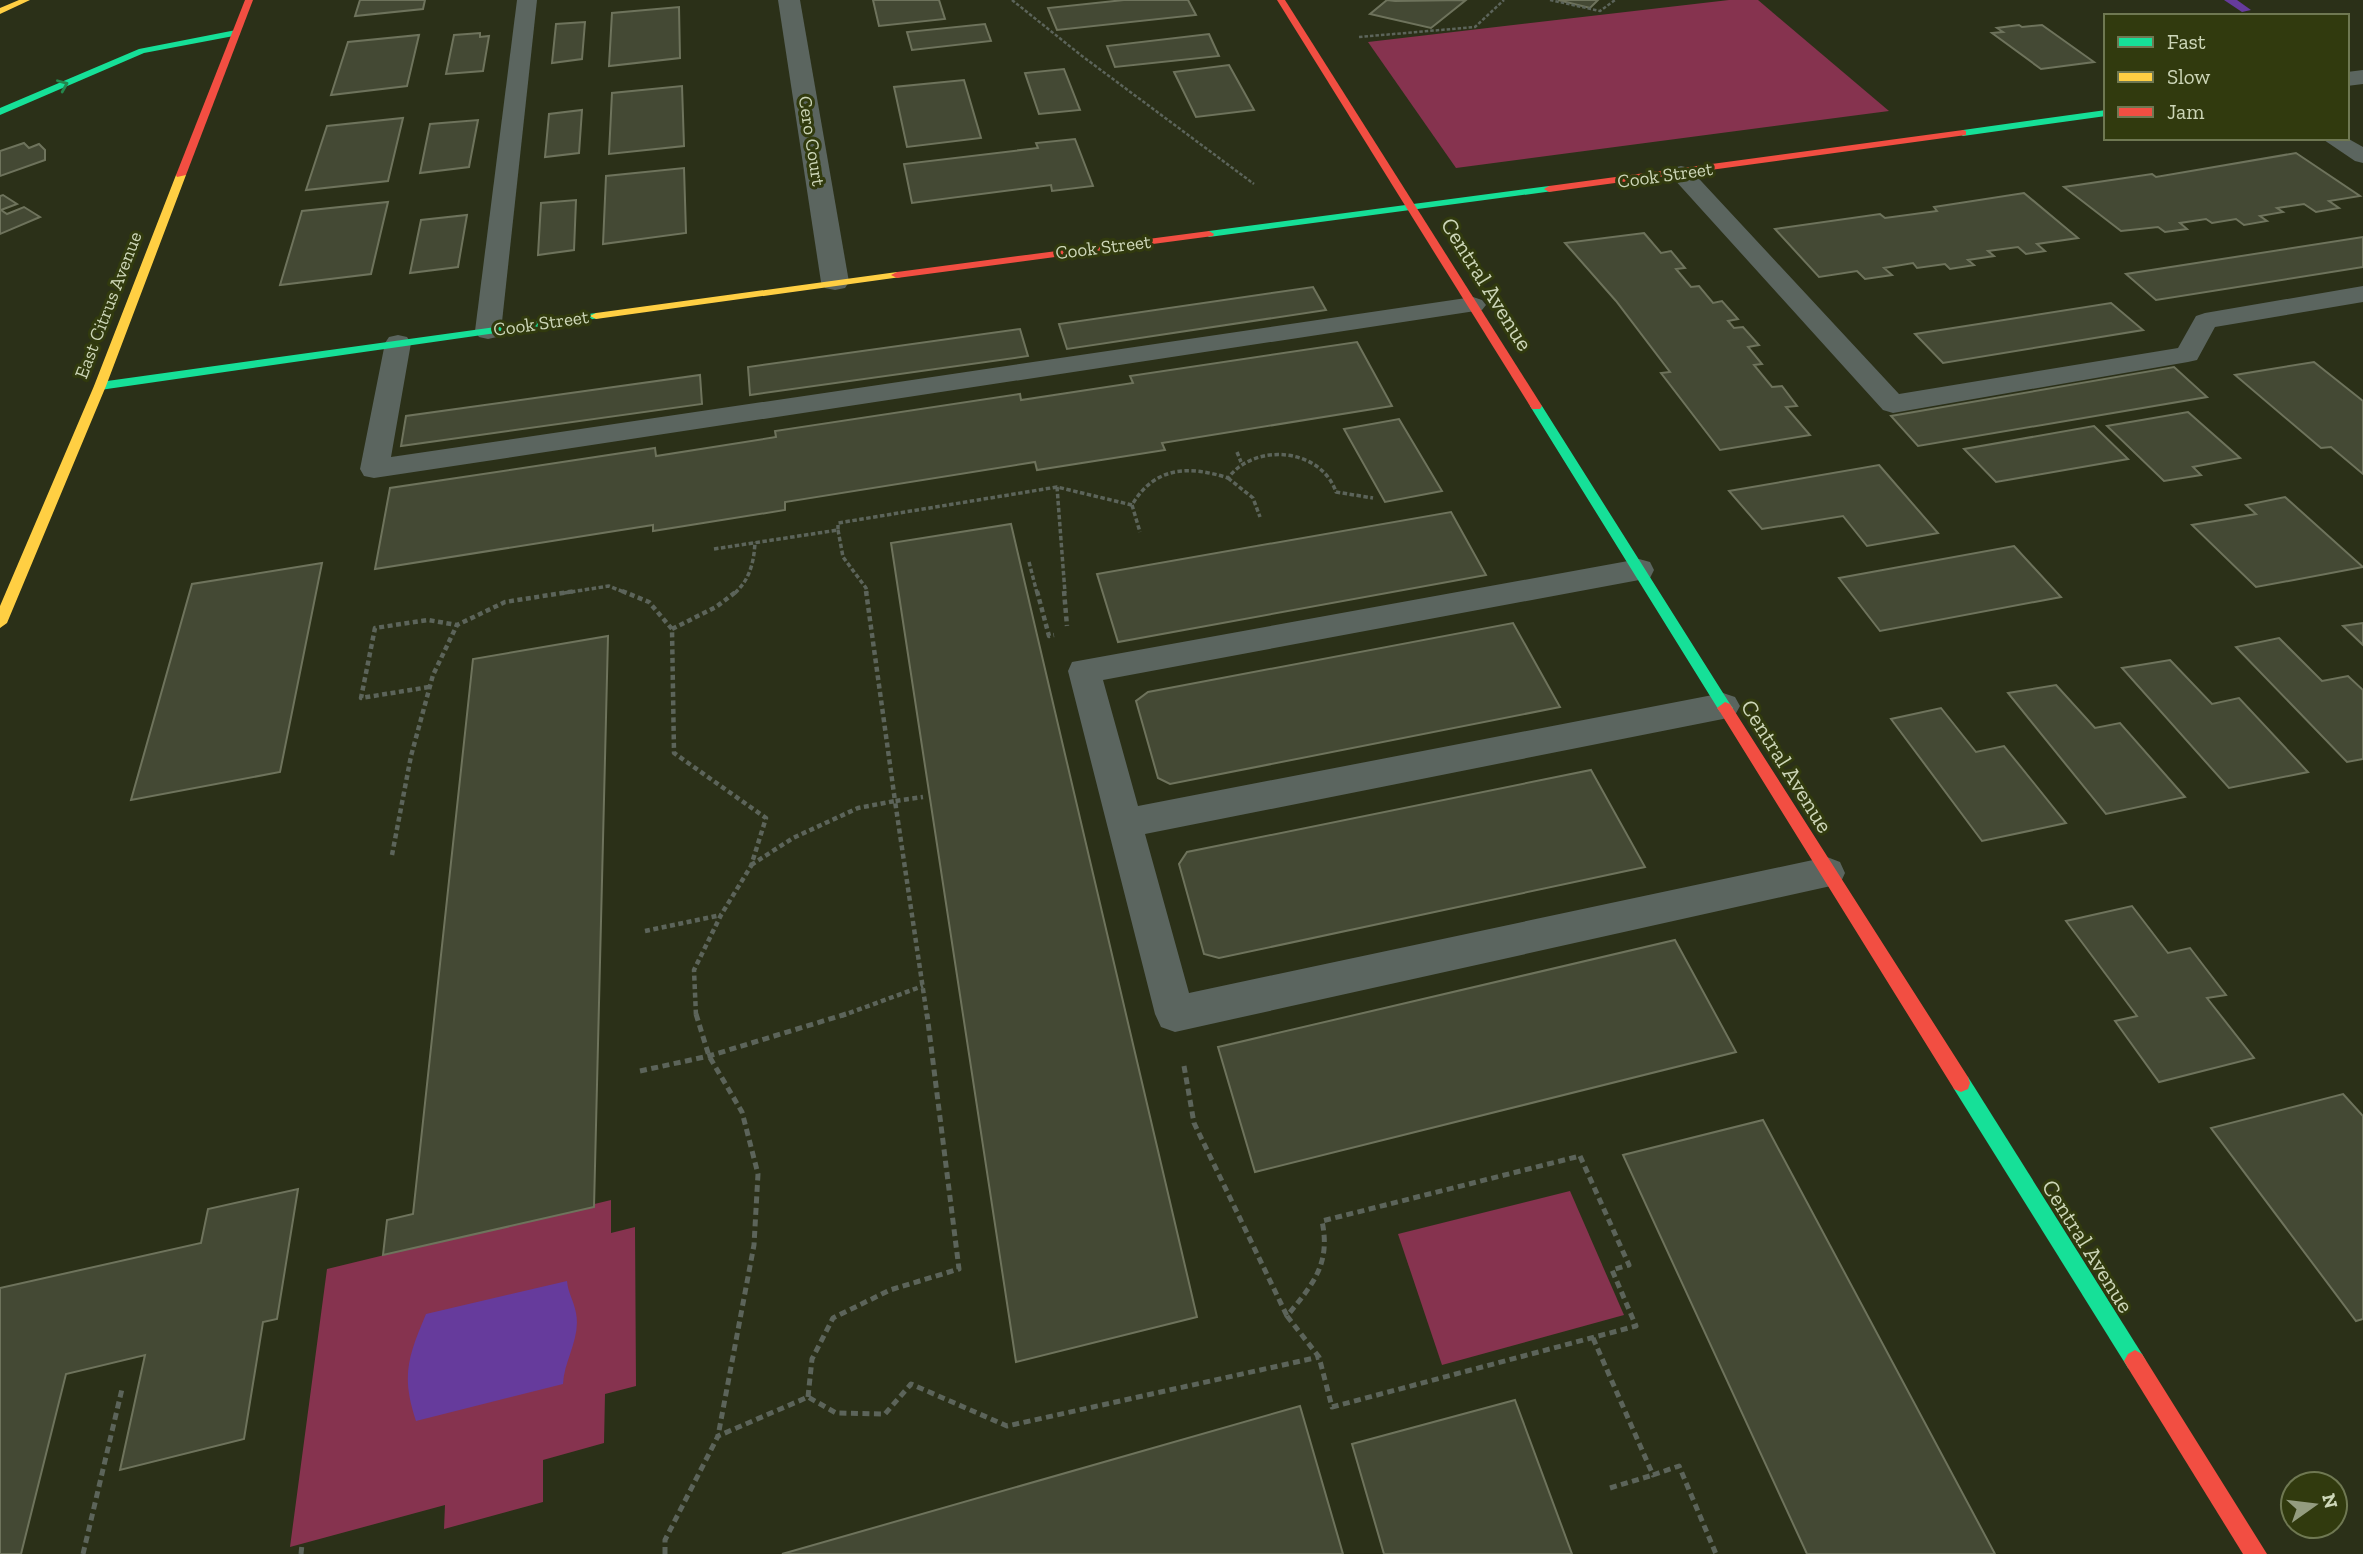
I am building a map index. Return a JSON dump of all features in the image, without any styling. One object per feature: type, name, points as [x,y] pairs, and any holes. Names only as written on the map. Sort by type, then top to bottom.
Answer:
[{"type":"main road","points":[[0,11],[26,0]]},
{"type":"main road","name":"East Citrus Avenue","points":[[0,623],[100,386],[249,0]]},
{"type":"main road","name":"Central Avenue","points":[[1281,0],[2256,1554]]},
{"type":"main road","points":[[0,112],[142,51],[236,33]]},
{"type":"main road","name":"Cook Street","points":[[100,386],[835,282],[1681,173],[2104,113]]},
{"type":"street","name":"Cero Court","points":[[789,0],[835,282]]},
{"type":"lane","points":[[488,331],[527,0]]},
{"type":"lane","points":[[2335,140],[2363,156]]},
{"type":"lane","points":[[1681,173],[1893,404],[2188,354],[2205,321],[2363,294]]},
{"type":"lane","points":[[398,343],[374,470],[1473,305]]},
{"type":"lane","points":[[1639,570],[1084,671],[1175,1014],[1827,873]]},
{"type":"lane","points":[[1125,823],[1723,706]]},
{"type":"path","points":[[1012,0],[1256,186]]},
{"type":"path","points":[[1354,37],[1475,27],[1504,0]]},
{"type":"path","points":[[1550,0],[1600,11],[1615,0]]},
{"type":"path","points":[[1237,452],[1241,462]]},
{"type":"path","points":[[1228,478],[1241,462],[1275,455],[1307,458],[1322,467],[1334,481],[1336,492],[1373,498]]},
{"type":"path","points":[[1140,531],[1132,505],[1142,487],[1166,474],[1191,470],[1228,478],[1254,498],[1261,517]]},
{"type":"path","points":[[808,1397],[812,1359],[833,1318],[890,1290],[960,1269],[866,588],[843,557],[838,523],[1057,487],[1132,505]]},
{"type":"path","points":[[1057,487],[1067,631]]},
{"type":"path","points":[[714,549],[838,530]]},
{"type":"path","points":[[672,629],[727,603],[750,576],[756,555],[755,542]]},
{"type":"path","points":[[1028,562],[1049,636],[1058,634]]},
{"type":"path","points":[[430,687],[361,698],[375,628],[428,620],[457,625],[505,602],[609,586],[649,602],[672,629],[674,753],[766,818],[751,866],[721,915],[694,970],[696,1017],[709,1056],[742,1112],[758,1174],[754,1245],[718,1436],[665,1540],[665,1554]]},
{"type":"path","points":[[392,855],[411,756],[433,675],[457,625]]},
{"type":"path","points":[[751,866],[793,838],[858,808],[923,797]]},
{"type":"path","points":[[645,932],[721,915]]},
{"type":"path","points":[[640,1071],[709,1056],[811,1027],[923,986]]},
{"type":"path","points":[[1175,1014],[1194,1124],[1287,1316],[1319,1357],[1332,1407],[1636,1326],[1612,1270],[1629,1265],[1580,1156],[1322,1222],[1328,1240],[1321,1274],[1287,1316]]},
{"type":"path","points":[[1593,1338],[1653,1475]]},
{"type":"path","points":[[808,1397],[836,1413],[885,1414],[911,1384],[1007,1426],[1319,1357]]},
{"type":"path","points":[[83,1554],[122,1389]]},
{"type":"path","points":[[718,1436],[808,1397]]},
{"type":"path","points":[[1610,1488],[1678,1466],[1716,1554]]},
{"type":"path","points":[[300,1554],[302,1544]]},
{"type":"shaded area","points":[[1729,0],[1758,0],[1889,111],[1456,168],[1368,42]]},
{"type":"shaded area","points":[[1570,1191],[1624,1315],[1442,1365],[1398,1234]]},
{"type":"shaded area","points":[[611,1200],[611,1233],[635,1227],[636,1386],[605,1394],[604,1443],[543,1460],[543,1502],[444,1529],[445,1505],[290,1547],[327,1269]]},
{"type":"shaded area","points":[[567,1281],[577,1322],[563,1384],[416,1421],[409,1391],[409,1367],[426,1314]]},
{"type":"building","points":[[360,0],[425,0],[423,9],[355,16]]},
{"type":"building","points":[[873,0],[939,0],[945,19],[879,26]]},
{"type":"building","points":[[1124,0],[1188,0],[1196,15],[1057,30],[1048,8]]},
{"type":"building","points":[[1387,0],[1466,0],[1431,28],[1370,14]]},
{"type":"building","points":[[1558,0],[1598,0],[1590,8]]},
{"type":"building","points":[[679,7],[680,58],[609,66],[612,13]]},
{"type":"building","points":[[585,22],[582,59],[552,63],[556,24]]},
{"type":"building","points":[[985,24],[991,41],[912,50],[907,32]]},
{"type":"building","points":[[2042,25],[2094,62],[2041,69],[1992,33],[2003,32],[1997,28]]},
{"type":"building","points":[[480,33],[480,37],[489,36],[483,71],[446,74],[454,35]]},
{"type":"building","points":[[1209,34],[1219,56],[1115,67],[1107,46]]},
{"type":"building","points":[[419,35],[407,86],[331,95],[348,42]]},
{"type":"building","points":[[1229,65],[1254,110],[1196,117],[1174,72]]},
{"type":"building","points":[[1064,69],[1080,110],[1039,114],[1025,73]]},
{"type":"building","points":[[964,80],[981,138],[907,147],[894,87]]},
{"type":"building","points":[[682,86],[684,146],[609,154],[612,93]]},
{"type":"building","points":[[582,110],[579,153],[545,157],[549,114]]},
{"type":"building","points":[[403,118],[388,181],[306,190],[327,126]]},
{"type":"building","points":[[478,120],[469,167],[420,173],[430,124]]},
{"type":"building","points":[[1075,139],[1093,186],[1052,191],[1051,185],[912,203],[904,164],[1038,148],[1036,143]]},
{"type":"building","points":[[24,143],[29,148],[39,144],[45,150],[45,160],[0,176],[0,151]]},
{"type":"building","points":[[2296,153],[2360,196],[2329,201],[2339,208],[2316,212],[2304,204],[2277,208],[2283,212],[2260,216],[2267,221],[2244,225],[2236,219],[2212,223],[2206,219],[2180,223],[2187,229],[2165,232],[2158,227],[2121,231],[2064,187],[2152,174],[2156,177]]},
{"type":"building","points":[[684,168],[686,233],[603,244],[606,176]]},
{"type":"building","points":[[2024,193],[2078,238],[2037,244],[2045,251],[2026,254],[2018,247],[1988,251],[1994,256],[1968,260],[1974,265],[1950,269],[1945,264],[1917,268],[1913,263],[1884,268],[1892,275],[1865,279],[1857,271],[1819,277],[1775,229],[1880,214],[1885,218],[1937,211],[1934,207]]},
{"type":"building","points":[[3,195],[17,204],[1,210],[7,214],[24,207],[40,217],[0,234],[0,196]]},
{"type":"building","points":[[576,200],[574,250],[538,255],[541,203]]},
{"type":"building","points":[[388,202],[371,274],[280,285],[302,211]]},
{"type":"building","points":[[467,215],[458,267],[410,273],[421,220]]},
{"type":"building","points":[[1644,233],[1661,253],[1671,251],[1685,268],[1676,269],[1691,287],[1699,286],[1713,303],[1722,301],[1738,319],[1728,321],[1734,328],[1743,327],[1759,345],[1748,347],[1762,364],[1754,365],[1772,387],[1782,386],[1797,406],[1786,407],[1810,435],[1720,450],[1661,373],[1670,372],[1616,301],[1565,243]]},
{"type":"building","points":[[2363,237],[2363,267],[2156,300],[2126,274]]},
{"type":"building","points":[[1313,287],[1326,310],[1067,349],[1059,324]]},
{"type":"building","points":[[2111,303],[2143,330],[1943,363],[1915,334]]},
{"type":"building","points":[[1020,329],[1028,356],[750,395],[748,367]]},
{"type":"building","points":[[1357,342],[1392,406],[1162,443],[1165,450],[1037,470],[1035,462],[785,502],[785,510],[653,531],[653,525],[375,569],[390,488],[655,448],[656,456],[776,437],[775,431],[1020,394],[1021,400],[1133,383],[1130,376]]},
{"type":"building","points":[[2314,362],[2363,401],[2363,474],[2331,447],[2321,448],[2235,375]]},
{"type":"building","points":[[2174,367],[2207,397],[1918,446],[1891,416]]},
{"type":"building","points":[[700,375],[702,404],[401,446],[406,416]]},
{"type":"building","points":[[2188,412],[2240,458],[2193,467],[2201,475],[2164,481],[2107,426]]},
{"type":"building","points":[[1399,419],[1442,491],[1385,502],[1344,429]]},
{"type":"building","points":[[2094,426],[2128,459],[1996,482],[1964,449]]},
{"type":"building","points":[[1879,465],[1938,533],[1867,546],[1843,516],[1762,529],[1729,491]]},
{"type":"building","points":[[2285,497],[2363,567],[2256,587],[2192,525],[2256,514],[2246,505]]},
{"type":"building","points":[[1451,512],[1486,575],[1118,642],[1097,574]]},
{"type":"building","points":[[1011,524],[1197,1317],[1016,1362],[891,543]]},
{"type":"building","points":[[2014,546],[2061,597],[1880,631],[1839,578]]},
{"type":"building","points":[[322,563],[280,772],[131,800],[192,584]]},
{"type":"building","points":[[1513,623],[1560,707],[1170,784],[1158,778],[1136,701],[1148,692]]},
{"type":"building","points":[[2363,623],[2363,645],[2343,626]]},
{"type":"building","points":[[608,636],[594,1207],[383,1255],[387,1220],[413,1214],[473,659]]},
{"type":"building","points":[[2279,638],[2322,681],[2348,676],[2363,690],[2363,759],[2347,762],[2236,647]]},
{"type":"building","points":[[2170,660],[2212,704],[2239,698],[2308,772],[2229,788],[2122,668]]},
{"type":"building","points":[[2056,685],[2095,728],[2120,723],[2185,797],[2106,814],[2008,693]]},
{"type":"building","points":[[1941,708],[1976,752],[2004,746],[2066,823],[1982,841],[1891,719]]},
{"type":"building","points":[[1591,770],[1645,867],[1219,958],[1204,954],[1179,864],[1187,852]]},
{"type":"building","points":[[2132,906],[2168,953],[2190,948],[2226,995],[2207,998],[2254,1058],[2159,1082],[2115,1021],[2137,1016],[2066,921]]},
{"type":"building","points":[[1675,940],[1736,1052],[1255,1172],[1218,1047]]},
{"type":"building","points":[[2343,1094],[2363,1116],[2363,1319],[2356,1321],[2211,1128]]},
{"type":"building","points":[[1763,1120],[1995,1554],[1807,1554],[1623,1155]]},
{"type":"building","points":[[298,1189],[277,1319],[263,1322],[244,1439],[120,1470],[145,1355],[66,1374],[21,1554],[0,1554],[0,1288],[201,1243],[208,1209]]},
{"type":"building","points":[[1515,1400],[1572,1554],[1384,1554],[1352,1444]]},
{"type":"building","points":[[1300,1406],[1343,1554],[782,1554]]},
{"type":"waterway","points":[[2229,0],[2246,10]]},
{"type":"traffic: fast","points":[[0,112],[142,51],[236,33]]},
{"type":"traffic: fast","points":[[1963,133],[2104,113]]},
{"type":"traffic: fast","points":[[1209,234],[1549,189]]},
{"type":"traffic: fast","points":[[100,386],[596,316]]},
{"type":"traffic: fast","points":[[1536,406],[1725,708]]},
{"type":"traffic: fast","points":[[1961,1083],[2135,1361]]},
{"type":"traffic: slow","points":[[0,11],[26,0]]},
{"type":"traffic: slow","points":[[0,623],[100,386],[181,175]]},
{"type":"traffic: slow","points":[[596,316],[897,275]]},
{"type":"traffic: jam","points":[[181,175],[249,0]]},
{"type":"traffic: jam","points":[[1281,0],[1536,406]]},
{"type":"traffic: jam","points":[[1549,189],[1963,133]]},
{"type":"traffic: jam","points":[[897,275],[1209,234]]},
{"type":"traffic: jam","points":[[1725,708],[1961,1083]]},
{"type":"traffic: jam","points":[[2135,1361],[2256,1554]]}]
